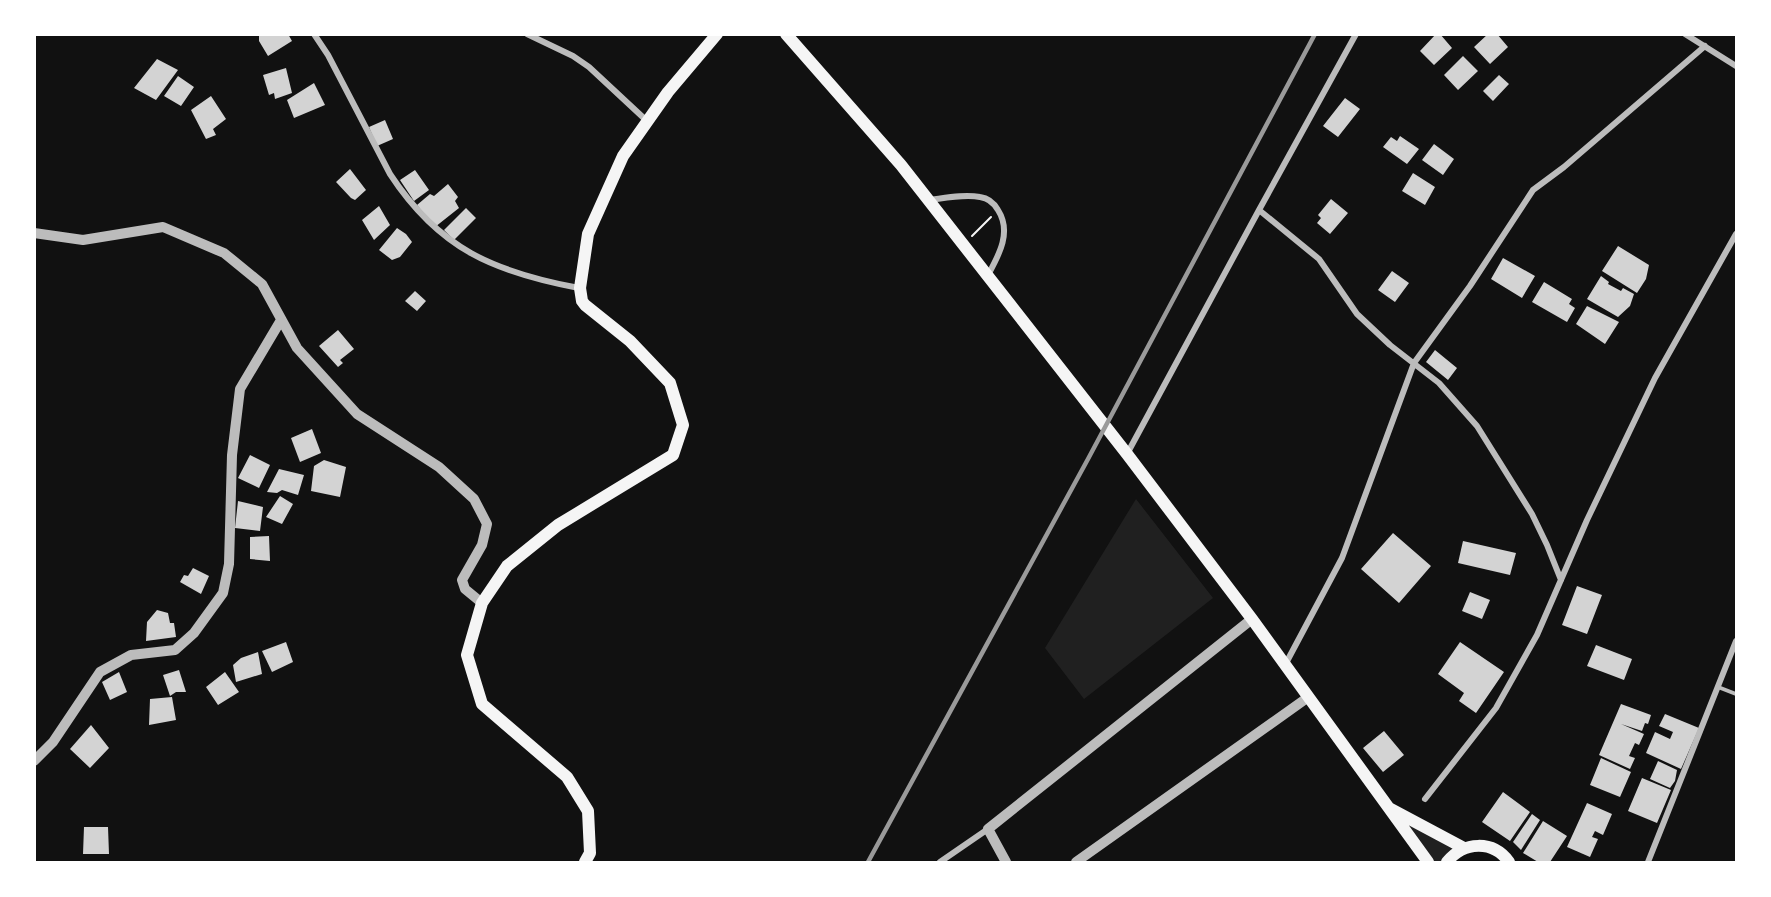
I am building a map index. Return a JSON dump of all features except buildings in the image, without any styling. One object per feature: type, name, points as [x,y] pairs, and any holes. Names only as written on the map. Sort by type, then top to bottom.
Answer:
[{"type":"main road","points":[[585,862],[590,853],[588,811],[567,777],[482,704],[467,655],[482,603],[507,566],[558,525],[674,455],[683,425],[670,382],[630,341],[585,305],[580,288],[588,234],[622,156],[668,92],[717,34]]},
{"type":"main road","points":[[786,34],[901,165],[1127,454],[1252,619],[1385,806],[1428,862]]},
{"type":"main road","points":[[1385,806],[1464,849]]},
{"type":"main road","points":[[1448,862],[1464,849],[1482,845],[1501,853],[1509,862]]},
{"type":"street","points":[[314,34],[328,55],[390,174],[412,206],[425,219],[453,243],[487,262],[538,280],[580,288]]},
{"type":"street","points":[[528,34],[573,56],[589,67],[648,121]]},
{"type":"street","points":[[1127,454],[1356,34]]},
{"type":"street","points":[[1685,34],[1737,66]]},
{"type":"street","points":[[1285,665],[1341,558],[1414,363],[1470,286],[1533,190],[1564,167],[1705,46]]},
{"type":"street","points":[[929,200],[980,196],[987,199],[998,210],[1004,226],[1004,239],[988,276]]},
{"type":"street","points":[[1258,210],[1319,259],[1357,314],[1390,345],[1439,383],[1477,426],[1532,514],[1561,580]]},
{"type":"street","points":[[34,233],[83,240],[163,227],[224,253],[262,284],[297,348],[357,414],[439,467],[474,499],[487,524],[482,545],[462,580],[465,589],[482,603]]},
{"type":"street","points":[[1425,799],[1496,708],[1537,635],[1655,378],[1737,234]]},
{"type":"street","points":[[34,761],[53,742],[100,672],[131,655],[175,650],[194,633],[223,593],[229,564],[232,455],[240,389],[281,320]]},
{"type":"street","points":[[940,862],[988,829],[1252,619]]},
{"type":"street","points":[[1648,862],[1737,640]]},
{"type":"street","points":[[1076,862],[1307,698]]},
{"type":"street","points":[[988,829],[1006,862]]},
{"type":"lane","points":[[1718,687],[1737,694]]},
{"type":"path","points":[[964,245],[998,210]]},
{"type":"shaded area","points":[[1136,499],[1213,598],[1084,699],[1045,648]]},
{"type":"shaded area","points":[[1392,811],[1453,848],[1441,862],[1431,862]]},
{"type":"railway","points":[[868,862],[1088,459],[1315,34]]}]
